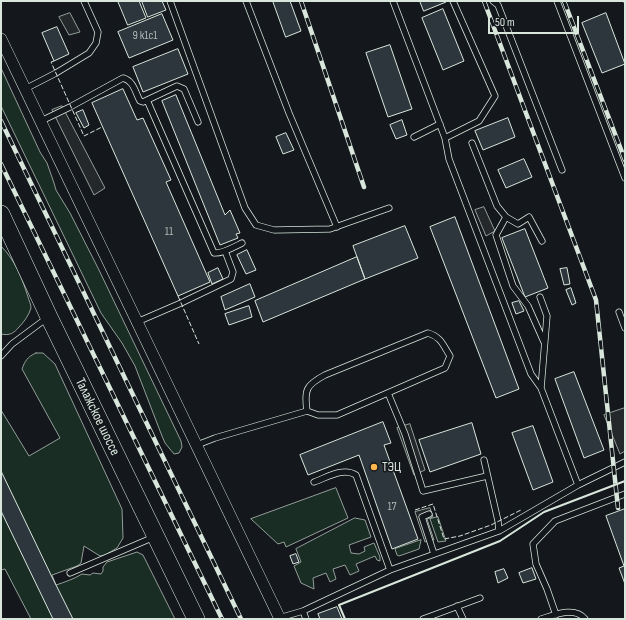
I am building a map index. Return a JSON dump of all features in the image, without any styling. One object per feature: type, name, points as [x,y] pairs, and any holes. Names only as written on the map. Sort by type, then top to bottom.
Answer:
[{"type":"main road","name":"Талажское шоссе","points":[[1,214],[196,619]]},
{"type":"street","points":[[1,39],[280,619]]},
{"type":"lane","points":[[25,89],[89,54],[96,43],[98,32],[84,1]]},
{"type":"lane","points":[[170,1],[245,208],[256,225],[274,230],[330,229],[389,208]]},
{"type":"lane","points":[[246,1],[289,113],[337,226]]},
{"type":"lane","points":[[393,1],[445,138],[449,160],[528,367],[541,388],[578,485]]},
{"type":"lane","points":[[445,138],[479,121],[494,96],[453,1]]},
{"type":"lane","points":[[493,1],[498,5],[562,170]]},
{"type":"lane","points":[[557,1],[625,178]]},
{"type":"lane","points":[[41,121],[123,78],[131,82],[140,102],[180,86],[184,89],[198,122]]},
{"type":"lane","points":[[147,100],[212,250],[216,254],[242,243]]},
{"type":"lane","points":[[414,137],[440,124]]},
{"type":"lane","points":[[472,143],[497,206],[506,217],[518,224],[529,217],[542,242]]},
{"type":"lane","points":[[506,217],[496,235],[513,286],[528,306],[545,344]]},
{"type":"lane","points":[[137,322],[231,279],[233,272],[225,251]]},
{"type":"lane","points":[[540,297],[548,316],[541,388]]},
{"type":"lane","points":[[619,312],[625,328]]},
{"type":"lane","points":[[1,356],[12,344],[49,316]]},
{"type":"lane","points":[[197,445],[215,438],[307,411],[318,415],[337,415],[445,368],[450,356],[440,340],[436,336],[428,334],[325,375],[312,382],[304,396],[307,411]]},
{"type":"lane","points":[[1,349],[12,344]]},
{"type":"lane","points":[[388,393],[405,434],[423,491],[487,476]]},
{"type":"lane","points":[[484,460],[498,521],[498,531]]},
{"type":"lane","points":[[280,619],[390,570],[498,531],[578,485],[625,462]]},
{"type":"lane","points":[[314,482],[341,472],[350,471],[356,475],[390,570]]},
{"type":"lane","points":[[556,615],[536,564],[533,544],[556,521],[625,494]]},
{"type":"lane","points":[[429,514],[422,517],[434,554]]},
{"type":"lane","points":[[70,573],[155,536]]},
{"type":"lane","points":[[423,619],[480,598]]},
{"type":"lane","points":[[457,606],[462,619]]},
{"type":"lane","points":[[303,610],[306,619]]},
{"type":"lane","points":[[541,619],[569,612],[583,616],[586,619]]},
{"type":"green space","points":[[1,68],[40,152],[47,163],[56,190],[70,213],[98,268],[181,441],[182,447],[179,453],[174,454],[165,443],[135,366],[122,343],[101,313],[1,106]]},
{"type":"green space","points":[[1,246],[18,270],[31,307],[23,323],[7,335],[1,334]]},
{"type":"green space","points":[[36,353],[43,353],[55,364],[122,509],[123,538],[117,548],[105,555],[100,556],[84,546],[81,563],[77,566],[52,575],[56,585],[82,574],[101,574],[103,567],[107,562],[137,552],[143,555],[175,619],[31,619],[5,569],[1,570],[1,410],[29,456],[60,438],[22,369],[30,356]]},
{"type":"green space","points":[[336,488],[348,518],[286,547],[284,542],[278,544],[251,519]]},
{"type":"green space","points":[[438,517],[446,541],[438,542],[430,519]]},
{"type":"green space","points":[[355,518],[365,520],[371,537],[349,545],[351,553],[359,554],[365,551],[364,547],[374,543],[380,557],[380,561],[377,560],[375,556],[356,564],[359,571],[350,575],[345,565],[333,569],[336,579],[330,582],[326,573],[313,578],[314,589],[301,583],[294,566],[301,562],[296,549]]},
{"type":"green space","points":[[421,540],[419,549],[399,556],[397,555],[395,549]]},
{"type":"shaded area","points":[[70,13],[80,32],[69,35],[59,17]]},
{"type":"shaded area","points":[[62,106],[105,188],[94,195],[52,110]]},
{"type":"shaded area","points":[[484,207],[495,231],[486,236],[475,210]]},
{"type":"shaded area","points":[[625,408],[625,451],[620,454],[604,415]]},
{"type":"shaded area","points":[[410,424],[425,470],[414,475],[397,428]]},
{"type":"shaded area","points":[[430,508],[433,517],[427,519],[434,540],[425,542],[415,512]]},
{"type":"building","points":[[118,1],[139,1],[146,18],[128,25]]},
{"type":"building","points":[[142,1],[162,1],[166,10],[148,17]]},
{"type":"building","points":[[273,1],[290,1],[301,31],[286,37]]},
{"type":"building","points":[[420,1],[445,1],[446,2],[424,11]]},
{"type":"building","points":[[443,9],[464,61],[443,70],[422,18]]},
{"type":"building","points":[[606,13],[625,64],[602,73],[582,23]]},
{"type":"building","points":[[162,14],[173,40],[129,58],[118,32]]},
{"type":"building","points":[[57,27],[69,54],[54,61],[42,33]]},
{"type":"building","points":[[390,45],[412,109],[388,117],[366,53]]},
{"type":"building","points":[[178,49],[188,74],[143,92],[133,67]]},
{"type":"building","points":[[123,89],[137,120],[143,118],[171,180],[166,182],[210,282],[178,296],[92,103]]},
{"type":"building","points":[[176,95],[225,215],[230,210],[240,233],[236,234],[238,238],[220,245],[162,101]]},
{"type":"building","points":[[83,110],[89,125],[84,128],[76,113]]},
{"type":"building","points":[[508,118],[515,137],[483,150],[475,131]]},
{"type":"building","points":[[402,120],[407,135],[396,139],[390,125]]},
{"type":"building","points":[[286,133],[294,150],[283,154],[276,137]]},
{"type":"building","points":[[524,159],[532,177],[506,188],[498,170]]},
{"type":"building","points":[[455,217],[519,389],[496,398],[430,227]]},
{"type":"building","points":[[405,226],[418,258],[365,279],[353,246]]},
{"type":"building","points":[[525,229],[548,288],[525,297],[502,238]]},
{"type":"building","points":[[247,250],[256,270],[246,274],[237,255]]},
{"type":"building","points":[[357,257],[365,279],[263,322],[255,301]]},
{"type":"building","points":[[218,268],[223,279],[212,284],[208,273]]},
{"type":"building","points":[[567,268],[570,284],[564,285],[560,269]]},
{"type":"building","points":[[250,284],[255,297],[225,310],[221,297]]},
{"type":"building","points":[[571,288],[576,303],[572,305],[566,290]]},
{"type":"building","points":[[519,301],[524,311],[516,314],[512,303]]},
{"type":"building","points":[[249,306],[252,317],[229,325],[225,314]]},
{"type":"building","points":[[574,372],[604,450],[584,458],[555,379]]},
{"type":"building","points":[[383,422],[391,443],[384,445],[418,539],[392,549],[359,455],[308,475],[300,455]]},
{"type":"building","points":[[472,423],[481,454],[430,472],[419,440]]},
{"type":"building","points":[[533,426],[553,482],[533,490],[512,433]]},
{"type":"building","points":[[1,471],[73,619],[53,619],[1,511]]},
{"type":"building","points":[[625,509],[625,584],[619,568],[624,566],[606,516]]},
{"type":"building","points":[[296,554],[299,562],[293,564],[290,556]]},
{"type":"building","points":[[532,568],[536,579],[523,583],[519,573]]},
{"type":"building","points":[[504,569],[508,578],[498,583],[495,572]]},
{"type":"building","points":[[337,607],[342,619],[320,619],[318,614]]},
{"type":"railway","points":[[301,1],[364,187]]},
{"type":"railway","points":[[484,1],[596,300],[618,508]]},
{"type":"railway","points":[[564,1],[625,160]]},
{"type":"railway","points":[[1,121],[241,619]]},
{"type":"railway","points":[[1,164],[222,619]]},
{"type":"fence","points":[[54,61],[51,62],[84,136],[102,127]]},
{"type":"fence","points":[[178,296],[199,344]]},
{"type":"fence","points":[[415,510],[433,504],[444,539],[460,536],[491,525],[521,510]]},
{"type":"wall","points":[[345,619],[339,605],[500,541],[544,512],[625,481]]},
{"type":"place","name":"ТЭЦ","points":[[374,467]]}]
